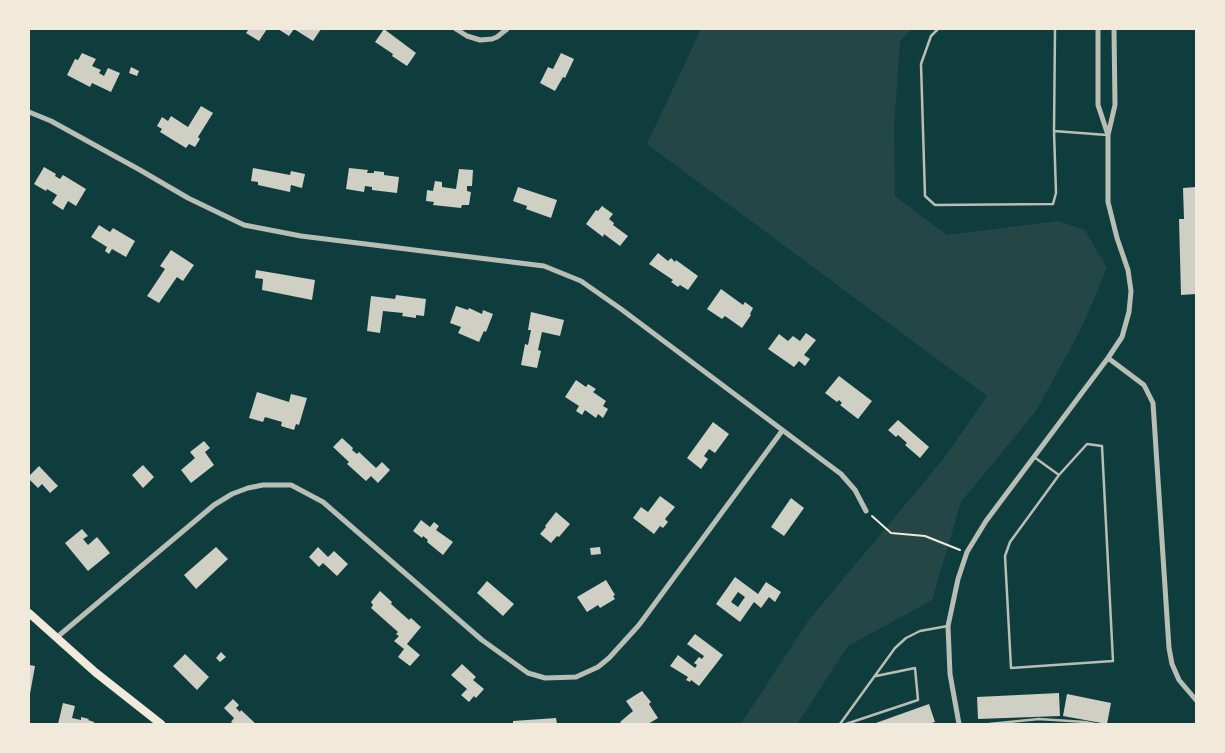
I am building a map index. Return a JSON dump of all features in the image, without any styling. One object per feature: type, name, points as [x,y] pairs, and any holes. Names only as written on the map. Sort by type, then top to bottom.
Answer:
[{"type":"main road","points":[[29,613],[95,672],[161,724]]},
{"type":"street","points":[[456,29],[480,40],[498,37],[507,29]]},
{"type":"street","points":[[1098,29],[1098,104],[1108,135]]},
{"type":"street","points":[[959,724],[950,674],[948,626],[956,587],[967,552],[986,521],[1108,358],[1122,337],[1126,325],[1131,291],[1128,270],[1117,238],[1108,202],[1108,135],[1115,105],[1114,29]]},
{"type":"street","points":[[29,112],[51,121],[188,198],[244,225],[301,236],[544,266],[581,281],[666,342],[841,474],[855,490],[866,512]]},
{"type":"street","points":[[1108,358],[1144,385],[1153,403],[1169,648],[1172,664],[1179,680],[1196,700]]},
{"type":"street","points":[[56,638],[214,505],[232,494],[247,488],[263,485],[291,485],[323,502],[482,640],[528,674],[545,678],[576,677],[598,667],[609,658],[638,625],[782,431]]},
{"type":"lane","points":[[938,29],[931,36],[921,64],[925,196],[936,205],[1053,204],[1056,193],[1054,131],[1055,29]]},
{"type":"lane","points":[[1054,131],[1108,135]]},
{"type":"lane","points":[[1087,444],[1102,446],[1113,661],[1010,668],[1005,556],[1010,542],[1059,475],[1087,444]]},
{"type":"lane","points":[[1034,457],[1059,475]]},
{"type":"lane","points":[[840,724],[895,648],[906,638],[920,631],[948,626]]},
{"type":"lane","points":[[846,724],[918,700],[916,668],[875,676]]},
{"type":"lane","points":[[989,724],[1039,719],[1095,724]]},
{"type":"path","points":[[866,512],[891,534],[925,536],[967,552]]},
{"type":"shaded area","points":[[701,29],[912,29],[900,41],[894,126],[895,196],[947,235],[1058,221],[1085,230],[1107,268],[1081,329],[1036,411],[961,502],[932,600],[848,646],[797,724],[741,724],[808,621],[945,457],[987,396],[647,144]]},
{"type":"building","points":[[249,29],[267,29],[259,41],[246,33]]},
{"type":"building","points":[[278,29],[294,29],[289,36]]},
{"type":"building","points":[[294,29],[321,29],[313,41]]},
{"type":"building","points":[[384,29],[416,53],[407,66],[375,42]]},
{"type":"building","points":[[82,53],[96,59],[92,66],[101,70],[99,73],[104,76],[108,68],[120,73],[111,92],[92,83],[90,87],[67,75],[75,59],[78,60]]},
{"type":"building","points":[[561,53],[574,59],[565,78],[563,77],[555,91],[540,83],[548,67],[553,69]]},
{"type":"building","points":[[131,67],[139,71],[137,76],[129,73]]},
{"type":"building","points":[[201,106],[213,113],[198,137],[200,139],[195,147],[189,144],[186,148],[160,132],[162,129],[157,126],[162,117],[168,121],[171,116],[188,127]]},
{"type":"building","points":[[44,167],[56,174],[55,176],[60,179],[63,175],[86,189],[76,206],[68,201],[63,210],[52,203],[57,195],[34,184]]},
{"type":"building","points":[[253,168],[290,175],[291,171],[305,174],[302,188],[291,185],[290,192],[258,185],[258,182],[251,181]]},
{"type":"building","points":[[349,168],[368,170],[367,173],[374,173],[374,171],[384,172],[384,175],[399,177],[397,193],[372,190],[372,187],[365,186],[364,192],[346,189]]},
{"type":"building","points":[[459,169],[473,170],[472,186],[467,186],[467,191],[471,192],[469,205],[462,205],[461,208],[433,205],[434,202],[426,201],[427,190],[433,191],[435,181],[442,182],[442,187],[456,189]]},
{"type":"building","points":[[518,187],[557,200],[551,218],[526,209],[527,206],[513,201]]},
{"type":"building","points":[[1196,187],[1196,294],[1181,295],[1179,219],[1184,219],[1183,188]]},
{"type":"building","points":[[602,206],[613,214],[609,219],[614,223],[613,225],[628,236],[620,246],[604,234],[603,237],[586,224],[596,210],[598,211]]},
{"type":"building","points":[[99,225],[110,232],[113,228],[135,241],[126,257],[112,249],[109,254],[105,251],[107,247],[91,237]]},
{"type":"building","points":[[171,250],[194,265],[183,281],[177,277],[159,303],[147,296],[165,269],[160,266]]},
{"type":"building","points":[[658,253],[668,261],[671,258],[675,262],[676,260],[698,276],[688,290],[680,285],[678,287],[671,282],[673,280],[649,264]]},
{"type":"building","points":[[256,270],[315,280],[312,300],[262,290],[263,279],[255,278]]},
{"type":"building","points":[[721,289],[743,305],[745,302],[753,308],[751,315],[742,328],[725,316],[722,319],[707,309]]},
{"type":"building","points":[[396,295],[426,299],[424,316],[416,315],[416,318],[402,316],[403,313],[383,311],[380,333],[367,331],[371,296],[395,299]]},
{"type":"building","points":[[456,306],[468,310],[469,308],[482,314],[483,310],[493,314],[486,332],[484,331],[479,342],[458,333],[461,327],[450,323]]},
{"type":"building","points":[[531,312],[564,320],[560,336],[542,332],[538,350],[541,351],[537,368],[521,365],[525,344],[528,345],[531,330],[528,330]]},
{"type":"building","points":[[806,333],[816,340],[804,355],[810,359],[805,366],[799,361],[794,367],[768,349],[779,334],[788,341],[793,336],[800,341]]},
{"type":"building","points":[[839,376],[872,401],[858,419],[840,405],[842,403],[839,400],[837,402],[825,393]]},
{"type":"building","points":[[576,380],[586,387],[588,384],[596,389],[593,392],[606,401],[603,406],[608,409],[603,418],[598,414],[596,418],[585,410],[582,415],[576,411],[579,406],[565,397]]},
{"type":"building","points":[[257,392],[289,402],[291,394],[307,398],[299,425],[296,424],[294,430],[281,426],[282,422],[265,417],[263,422],[249,418]]},
{"type":"building","points":[[898,420],[929,447],[920,458],[905,445],[907,443],[898,435],[896,437],[888,430]]},
{"type":"building","points":[[713,422],[729,434],[715,453],[709,449],[704,456],[708,459],[701,469],[687,458]]},
{"type":"building","points":[[342,438],[353,448],[352,450],[357,454],[359,452],[376,468],[382,462],[390,470],[378,483],[371,476],[366,481],[347,464],[349,462],[333,447]]},
{"type":"building","points":[[204,441],[210,448],[205,452],[214,465],[191,483],[181,470],[195,458],[190,452]]},
{"type":"building","points":[[143,465],[154,477],[143,488],[132,475]]},
{"type":"building","points":[[39,466],[58,486],[50,493],[42,484],[38,488],[29,479],[29,476]]},
{"type":"building","points":[[660,496],[675,507],[665,519],[668,522],[663,528],[660,526],[654,534],[633,518],[641,507],[648,512]]},
{"type":"building","points":[[791,498],[804,508],[784,536],[771,527]]},
{"type":"building","points":[[556,512],[570,524],[551,543],[540,534]]},
{"type":"building","points":[[421,520],[430,527],[434,522],[439,526],[436,530],[453,542],[443,555],[427,542],[428,540],[423,536],[422,538],[413,531]]},
{"type":"building","points":[[82,529],[88,536],[83,539],[88,545],[97,537],[110,553],[88,571],[65,543]]},
{"type":"building","points":[[216,547],[228,559],[196,589],[184,575]]},
{"type":"building","points":[[318,547],[328,557],[334,551],[348,564],[337,576],[323,563],[319,567],[309,557]]},
{"type":"building","points":[[600,547],[601,554],[591,555],[590,548]]},
{"type":"building","points":[[735,577],[758,594],[766,582],[781,592],[775,602],[769,597],[761,608],[754,602],[740,622],[716,604]],"holes":[[[738,592],[745,597],[738,607],[731,602]]]},
{"type":"building","points":[[606,580],[615,595],[613,596],[615,599],[600,608],[598,605],[587,612],[577,597]]},
{"type":"building","points":[[487,581],[514,604],[503,616],[477,593]]},
{"type":"building","points":[[380,591],[409,620],[411,618],[421,627],[407,644],[420,655],[410,666],[398,657],[404,649],[394,641],[399,636],[396,634],[398,632],[371,608],[373,605],[371,602]]},
{"type":"building","points":[[695,634],[723,655],[699,686],[691,680],[690,682],[686,680],[688,677],[670,666],[678,655],[695,668],[697,665],[694,663],[699,657],[702,659],[704,656],[687,644]]},
{"type":"building","points":[[221,652],[226,657],[220,662],[216,658]]},
{"type":"building","points":[[185,654],[209,677],[197,690],[173,666]]},
{"type":"building","points":[[462,664],[476,677],[473,680],[484,689],[476,698],[474,696],[469,702],[461,695],[467,689],[451,675]]},
{"type":"building","points":[[29,665],[35,666],[30,694],[29,694]]},
{"type":"building","points":[[642,691],[651,702],[649,704],[658,718],[648,724],[622,724],[620,722],[633,711],[626,701]]},
{"type":"building","points":[[1059,693],[1060,716],[978,719],[977,697]]},
{"type":"building","points":[[1067,694],[1111,703],[1107,724],[1063,716]]},
{"type":"building","points":[[233,699],[239,705],[236,708],[240,712],[241,710],[256,724],[234,724],[231,722],[234,718],[224,708]]},
{"type":"building","points":[[63,703],[75,706],[72,718],[81,720],[81,717],[89,719],[94,724],[58,724]]},
{"type":"building","points":[[929,704],[935,722],[928,724],[873,724]]},
{"type":"building","points":[[556,718],[557,724],[513,724],[513,721]]}]
